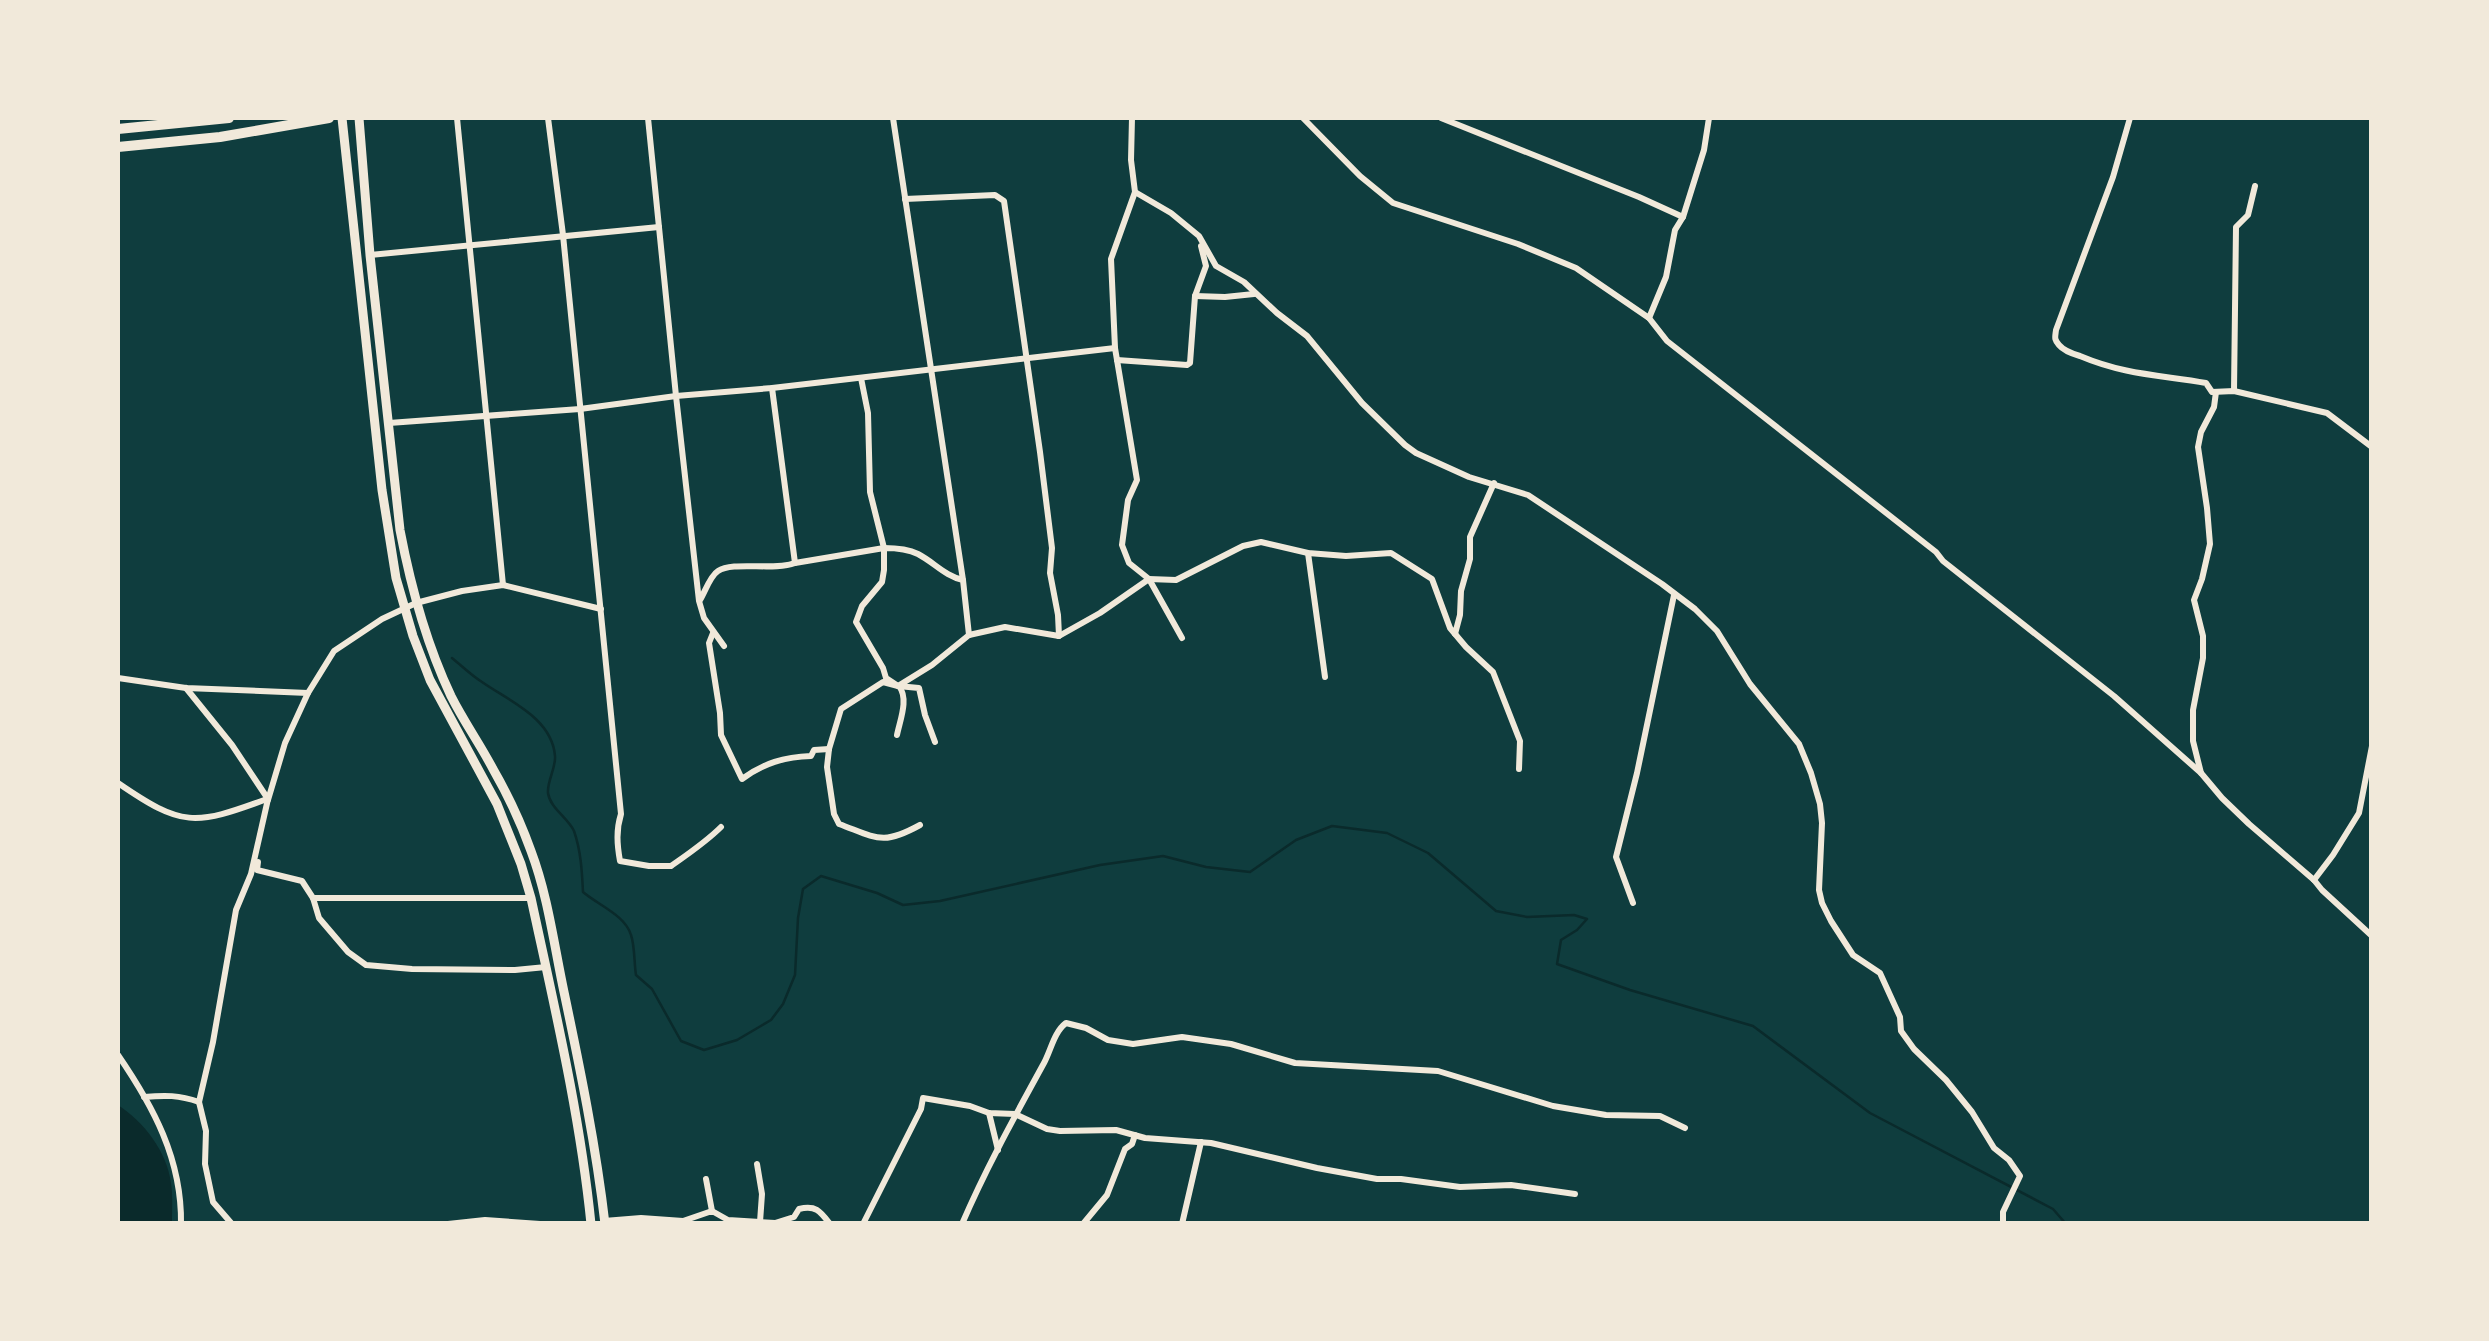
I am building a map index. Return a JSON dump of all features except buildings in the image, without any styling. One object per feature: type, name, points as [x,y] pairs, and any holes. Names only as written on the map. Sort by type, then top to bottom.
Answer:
[{"type":"highway","points":[[118,129],[229,118]]},
{"type":"highway","points":[[118,147],[329,118]]},
{"type":"main road","points":[[342,118],[389,544],[404,607],[430,680],[492,793],[531,898],[583,1160],[591,1224]]},
{"type":"main road","points":[[360,118],[370,254],[400,530],[416,603],[452,698],[507,795],[532,853],[574,1042],[605,1222]]},
{"type":"street","points":[[457,118],[503,586]]},
{"type":"street","points":[[548,118],[621,814],[617,844],[620,862],[671,866],[721,827]]},
{"type":"street","points":[[648,118],[699,601],[704,618],[724,646]]},
{"type":"street","points":[[893,118],[968,635]]},
{"type":"street","points":[[1132,118],[1135,192],[1111,259],[1114,348],[1137,480],[1128,500],[1122,545],[1128,563],[1148,580],[1182,638]]},
{"type":"street","points":[[1303,118],[1392,204],[1504,239],[1562,262],[1649,318],[1667,341],[2114,696],[2372,936]]},
{"type":"street","points":[[1441,118],[1682,217]]},
{"type":"street","points":[[1649,318],[1666,277],[1675,230],[1704,150],[1709,118]]},
{"type":"street","points":[[2130,118],[2113,178],[2055,340],[2066,351],[2098,364],[2133,374],[2206,383],[2216,392],[2198,447],[2210,544],[2194,600],[2202,636],[2202,658],[2192,710],[2192,741],[2201,773]]},
{"type":"street","points":[[2234,391],[2236,227],[2248,215],[2255,186]]},
{"type":"street","points":[[1135,192],[1164,208],[1199,236],[1216,266],[1244,282],[1307,336],[1362,403],[1404,445],[1469,477],[1528,495],[1695,609],[1717,631],[1750,684],[1799,744],[1820,804],[1822,903],[1853,954],[1880,973],[1900,1016],[1901,1031],[1914,1049],[1946,1080],[1994,1148],[2020,1176],[2003,1212],[2003,1224]]},
{"type":"street","points":[[905,200],[996,196],[1003,199],[1052,548],[1050,573],[1059,636]]},
{"type":"street","points":[[370,254],[659,227]]},
{"type":"street","points":[[1117,360],[1188,366],[1196,296],[1206,266],[1199,236]]},
{"type":"street","points":[[1196,296],[1256,293]]},
{"type":"street","points":[[389,423],[580,409],[1114,348]]},
{"type":"street","points":[[861,378],[868,414],[870,492],[884,548],[882,582],[862,606],[856,622],[886,678],[903,692],[897,735]]},
{"type":"street","points":[[772,388],[794,563]]},
{"type":"street","points":[[2212,392],[2234,391],[2328,413],[2372,448]]},
{"type":"street","points":[[1455,634],[1470,559],[1470,536],[1494,483]]},
{"type":"street","points":[[898,686],[932,665],[968,635],[1005,627],[1059,636],[1148,580],[1176,580],[1242,546],[1260,542],[1308,553],[1346,556],[1391,553],[1432,579],[1450,628],[1493,672],[1520,740],[1519,770]]},
{"type":"street","points":[[699,601],[723,569],[773,568],[884,548],[917,553],[951,578],[963,580]]},
{"type":"street","points":[[1308,553],[1325,678]]},
{"type":"street","points":[[1136,588],[1138,571]]},
{"type":"street","points":[[232,1224],[213,1202],[204,1164],[206,1131],[199,1102],[236,910],[251,874],[285,743],[308,694],[334,651],[382,619],[416,603],[503,586],[601,608]]},
{"type":"street","points":[[1634,903],[1616,857],[1674,595]]},
{"type":"street","points":[[713,633],[709,643],[721,735],[742,779],[786,757],[811,756],[814,750],[830,749]]},
{"type":"street","points":[[118,678],[186,688],[308,694]]},
{"type":"street","points":[[920,825],[884,840],[839,824],[828,768],[830,749],[841,709],[883,682],[920,688],[935,742]]},
{"type":"street","points":[[186,688],[232,745],[268,799],[257,870],[302,880],[313,898],[318,918],[348,952],[366,965],[412,969],[546,967]]},
{"type":"street","points":[[2314,880],[2359,813],[2372,746]]},
{"type":"street","points":[[118,783],[164,812],[182,817],[220,816],[268,799]]},
{"type":"street","points":[[313,898],[531,898]]},
{"type":"street","points":[[962,1224],[1014,1114],[1060,1027],[1066,1023],[1108,1040],[1133,1044],[1182,1036],[1264,1052],[1295,1063],[1438,1072],[1554,1106],[1606,1115],[1660,1116],[1685,1128]]},
{"type":"street","points":[[118,1055],[158,1118],[173,1158],[182,1206],[181,1224]]},
{"type":"street","points":[[144,1097],[168,1094],[199,1102]]},
{"type":"street","points":[[863,1224],[923,1098],[989,1113],[1014,1114],[1048,1129],[1116,1130],[1201,1142],[1377,1179],[1460,1187],[1511,1185],[1576,1194]]},
{"type":"street","points":[[989,1113],[998,1150]]},
{"type":"street","points":[[1083,1224],[1107,1196],[1135,1135]]},
{"type":"street","points":[[1182,1224],[1201,1142]]},
{"type":"street","points":[[757,1164],[763,1204],[760,1222]]},
{"type":"street","points":[[706,1179],[712,1211],[727,1222],[790,1221],[800,1209],[811,1206],[830,1224]]},
{"type":"street","points":[[605,1222],[641,1218],[683,1221],[712,1211]]},
{"type":"street","points":[[448,1224],[485,1220],[540,1224]]},
{"type":"water","points":[[118,1105],[145,1128],[165,1160],[172,1188],[172,1223],[118,1223]]},
{"type":"waterway","points":[[452,658],[528,712],[546,731],[555,756],[548,793],[574,831],[583,892],[628,928],[636,975],[652,989],[681,1041],[704,1050],[737,1040],[771,1020],[783,1004],[795,975],[803,889],[821,876],[903,905],[1163,856],[1206,867],[1250,872],[1296,840],[1332,826],[1387,833],[1428,853],[1496,911],[1527,917],[1574,915],[1587,919],[1561,940],[1557,964],[1753,1026],[1870,1113],[2053,1209],[2066,1224]]}]
